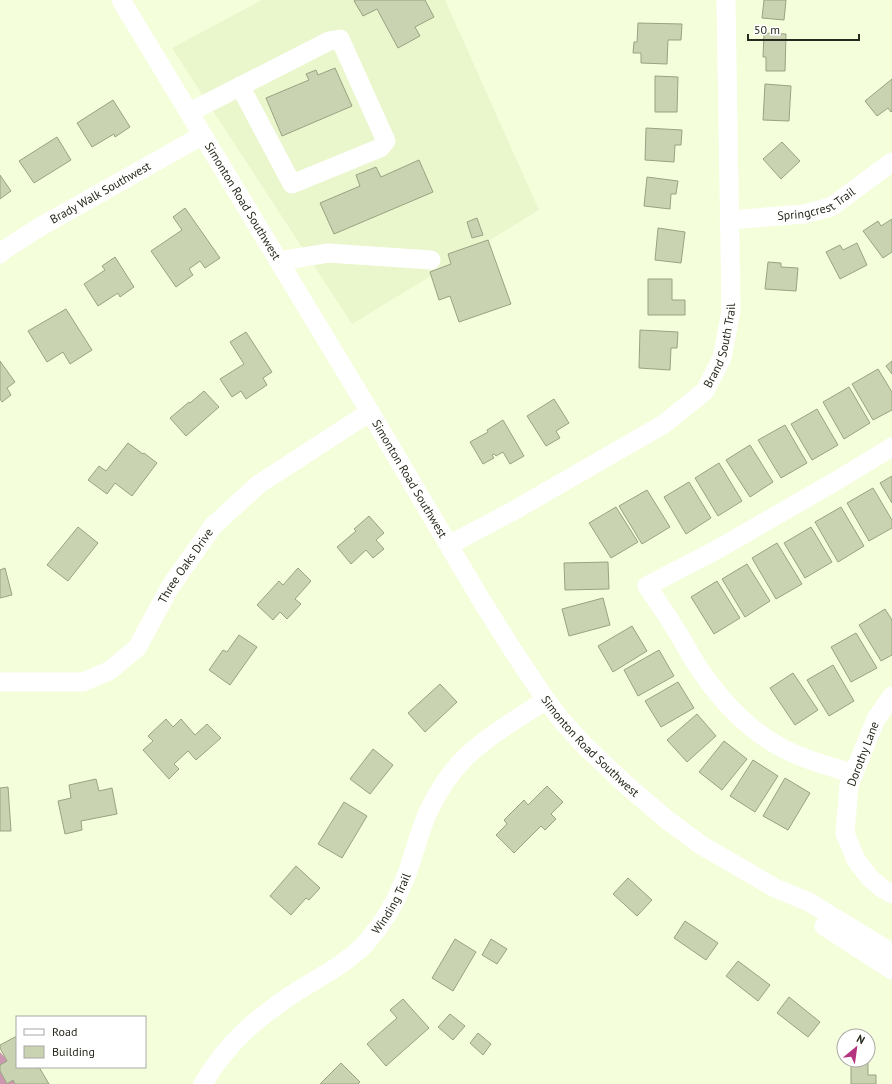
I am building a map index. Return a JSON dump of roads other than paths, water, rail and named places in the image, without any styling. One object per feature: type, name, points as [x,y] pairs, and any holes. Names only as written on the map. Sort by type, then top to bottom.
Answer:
[{"type":"street","name":"Simonton Road Southwest","points":[[121,0],[190,112],[512,649],[546,700],[563,722],[599,760],[624,783],[666,819],[706,848],[775,888],[809,902],[892,953]]},
{"type":"street","name":"Brand South Trail","points":[[449,545],[513,511],[664,424],[705,392],[722,358],[731,311],[726,0]]},
{"type":"street","points":[[190,112],[240,86],[329,41],[340,39],[386,141],[380,148],[292,184],[240,86]]},
{"type":"street","name":"Brady Walk Southwest","points":[[0,254],[38,228],[203,135]]},
{"type":"street","name":"Springcrest Trail","points":[[729,220],[804,214],[831,207],[892,162]]},
{"type":"street","points":[[279,261],[328,253],[431,260]]},
{"type":"street","name":"Three Oaks Drive","points":[[0,682],[83,682],[109,670],[137,648],[170,587],[213,526],[259,484],[370,412]]},
{"type":"street","points":[[854,774],[799,756],[783,748],[764,737],[730,707],[715,690],[693,659],[647,586],[718,549],[892,447]]},
{"type":"street","name":"Dorothy Lane","points":[[892,696],[876,719],[849,785],[845,833],[856,860],[870,878],[883,889],[892,894]]},
{"type":"street","name":"Winding Trail","points":[[203,1084],[231,1043],[247,1028],[264,1014],[347,960],[365,943],[381,925],[394,903],[404,881],[422,826],[447,780],[463,760],[483,742],[546,700]]},
{"type":"street","name":"Simonton Road Southwest","points":[[775,888],[802,911],[892,970]]}]
